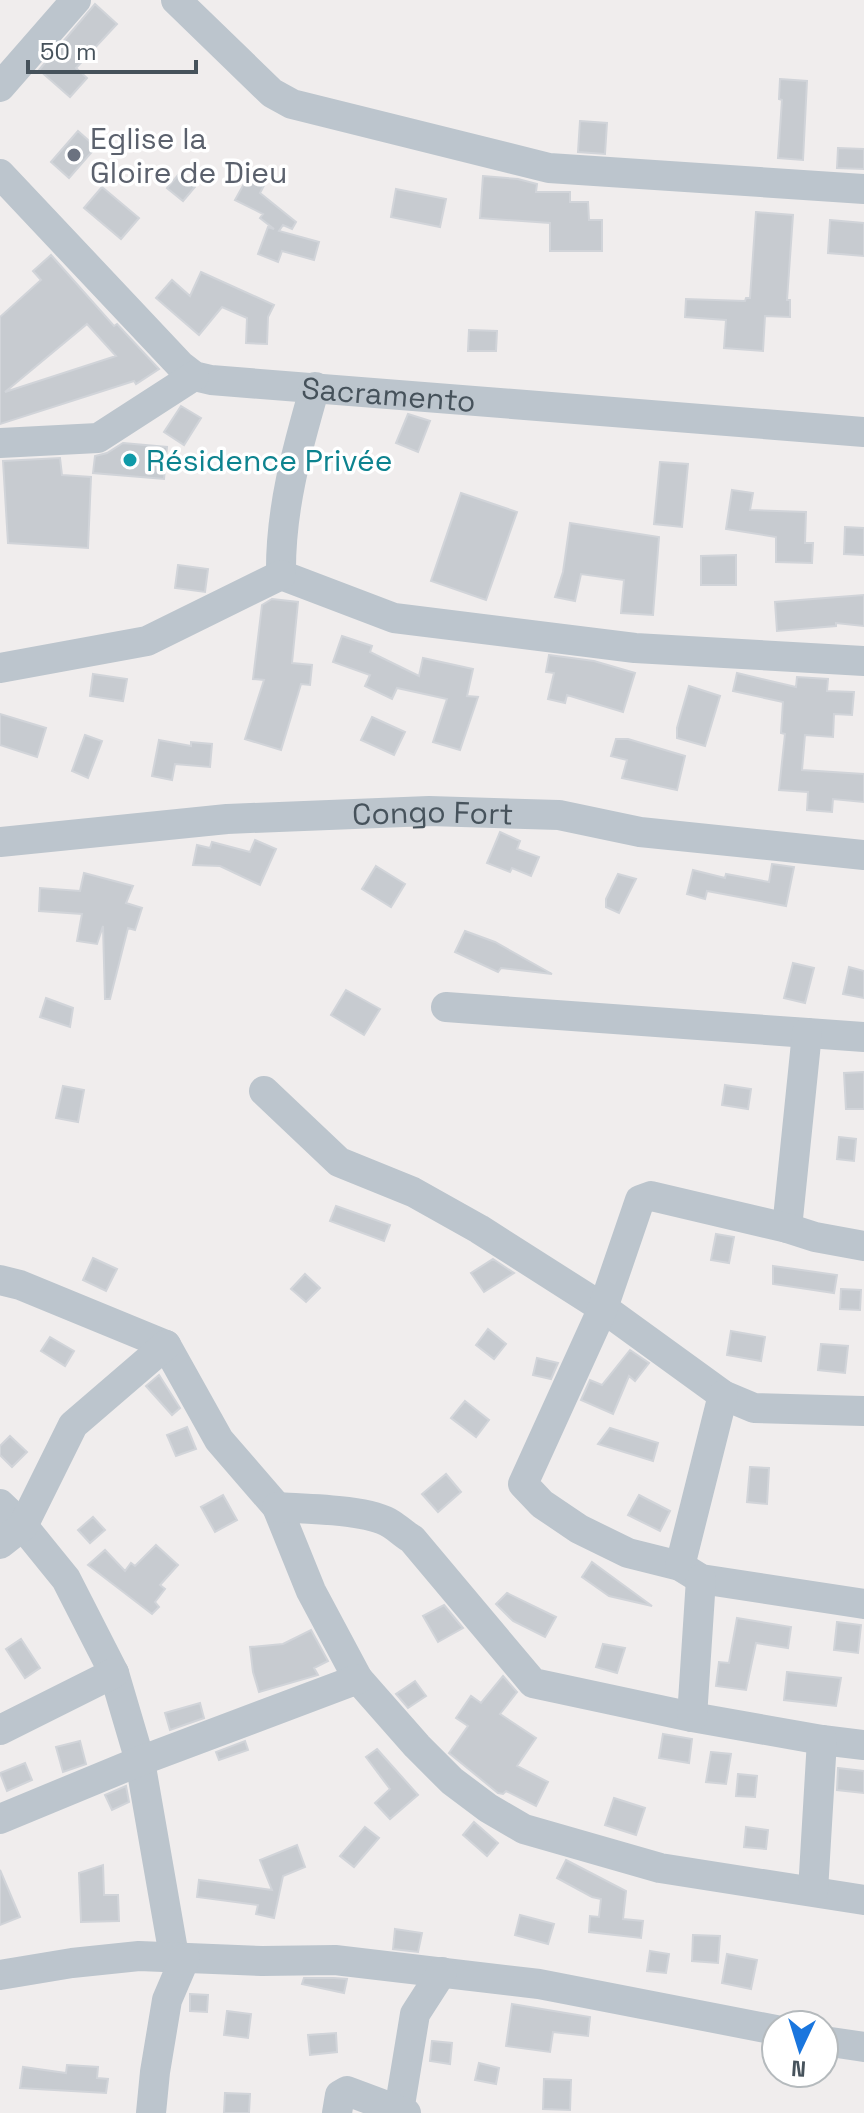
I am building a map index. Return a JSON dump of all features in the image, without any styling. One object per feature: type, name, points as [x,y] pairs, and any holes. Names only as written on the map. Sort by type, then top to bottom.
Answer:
[{"type":"street","points":[[0,87],[76,0]]},
{"type":"street","points":[[176,0],[272,93],[292,104],[549,168],[864,189]]},
{"type":"street","points":[[0,174],[181,366],[194,376],[98,438],[0,443]]},
{"type":"street","name":"Sacramento","points":[[194,376],[211,380],[864,432]]},
{"type":"street","points":[[281,575],[280,540],[292,466],[315,387]]},
{"type":"street","points":[[0,668],[147,641],[281,575],[394,618],[635,648],[864,661]]},
{"type":"street","name":"Congo Fort","points":[[0,842],[227,819],[429,811],[559,815],[640,832],[864,855]]},
{"type":"street","points":[[446,1007],[864,1037]]},
{"type":"street","points":[[787,1228],[807,1033]]},
{"type":"street","points":[[264,1091],[339,1162],[413,1192],[466,1221],[603,1308],[723,1395],[754,1408],[864,1411]]},
{"type":"street","points":[[864,1246],[815,1237],[651,1196],[640,1200],[603,1308],[523,1484],[542,1504],[579,1529],[628,1553],[691,1573],[864,1604]]},
{"type":"street","points":[[0,1280],[20,1285],[166,1345],[219,1440],[277,1507],[311,1591],[358,1679],[398,1726],[452,1781],[488,1808],[524,1829],[660,1868],[864,1900]]},
{"type":"street","points":[[11,1535],[73,1425],[166,1345]]},
{"type":"street","points":[[692,1717],[691,1573],[723,1395]]},
{"type":"street","points":[[0,1504],[11,1535],[66,1579],[114,1673],[140,1761],[179,1957],[167,2000],[151,2113]]},
{"type":"street","points":[[277,1507],[331,1511],[376,1518],[391,1524],[412,1539],[533,1683],[692,1717],[864,1745]]},
{"type":"street","points":[[0,1730],[114,1673]]},
{"type":"street","points":[[0,1819],[140,1761],[358,1679]]},
{"type":"street","points":[[813,1891],[822,1740]]},
{"type":"street","points":[[0,1975],[139,1956],[262,1961],[335,1960],[539,1984],[760,2027]]},
{"type":"street","points":[[337,2113],[340,2095],[347,2091],[403,2112],[415,2014],[442,1972]]},
{"type":"street","points":[[840,2043],[864,2047]]},
{"type":"building","points":[[95,4],[117,24],[76,68],[87,78],[70,97],[39,70]]},
{"type":"building","points":[[780,79],[807,81],[803,160],[778,158],[782,100],[779,99]]},
{"type":"building","points":[[580,121],[607,123],[605,154],[578,152]]},
{"type":"building","name":"Eglise la Gloire de Dieu","points":[[78,131],[96,147],[69,178],[51,162]]},
{"type":"building","points":[[838,148],[864,149],[864,169],[837,168]]},
{"type":"building","points":[[251,171],[267,180],[260,193],[296,222],[292,229],[283,225],[279,231],[319,242],[314,260],[282,251],[278,262],[258,254],[268,227],[274,229],[260,218],[263,214],[235,200]]},
{"type":"building","points":[[179,174],[195,187],[183,201],[167,188]]},
{"type":"building","points":[[483,176],[518,179],[537,184],[536,192],[570,192],[570,202],[588,202],[589,220],[602,220],[602,251],[550,251],[550,223],[480,218]]},
{"type":"building","points":[[102,187],[139,218],[121,239],[84,208]]},
{"type":"building","points":[[396,189],[446,199],[440,227],[391,217]]},
{"type":"building","points":[[756,212],[793,215],[787,300],[790,300],[790,317],[765,316],[763,351],[724,348],[726,320],[685,317],[686,299],[745,301],[750,298]]},
{"type":"building","points":[[830,220],[864,223],[864,256],[828,253]]},
{"type":"building","points":[[51,255],[114,326],[117,324],[159,369],[136,384],[134,381],[0,424],[0,317],[41,280],[33,271]],"holes":[[[87,324],[116,356],[5,392]]]},
{"type":"building","points":[[201,272],[274,305],[268,317],[267,344],[246,343],[247,318],[222,307],[199,335],[156,298],[172,280],[190,296]]},
{"type":"building","points":[[469,330],[497,331],[496,351],[468,351]]},
{"type":"building","points":[[181,406],[201,418],[184,445],[164,432]]},
{"type":"building","points":[[408,414],[430,421],[418,452],[396,443]]},
{"type":"building","name":"Résidence Privée","points":[[123,443],[167,447],[164,479],[93,473],[95,456]]},
{"type":"building","points":[[60,458],[62,475],[91,477],[88,548],[8,543],[3,461]]},
{"type":"building","points":[[660,462],[688,464],[682,527],[654,524]]},
{"type":"building","points":[[732,490],[753,493],[750,510],[806,512],[805,543],[813,543],[812,563],[776,562],[776,537],[726,529]]},
{"type":"building","points":[[461,493],[517,512],[486,600],[431,581]]},
{"type":"building","points":[[570,523],[659,537],[653,615],[621,613],[624,580],[581,574],[575,601],[555,597],[563,572]]},
{"type":"building","points":[[845,527],[864,528],[864,555],[844,554]]},
{"type":"building","points":[[736,555],[736,585],[701,585],[701,556]]},
{"type":"building","points":[[178,565],[208,569],[205,592],[175,588]]},
{"type":"building","points":[[864,595],[864,626],[836,623],[836,626],[777,631],[775,602]]},
{"type":"building","points":[[272,599],[298,602],[292,663],[312,665],[310,685],[301,684],[281,750],[245,739],[264,680],[253,679],[262,605]]},
{"type":"building","points":[[342,636],[372,646],[370,652],[419,676],[423,658],[473,669],[467,696],[478,697],[460,750],[433,742],[447,699],[397,688],[392,699],[365,686],[370,675],[333,662]]},
{"type":"building","points":[[549,655],[594,661],[635,673],[623,712],[567,695],[565,703],[548,699],[554,673],[546,672]]},
{"type":"building","points":[[737,673],[796,687],[797,677],[828,679],[827,691],[854,692],[852,715],[834,714],[833,737],[805,735],[802,770],[864,774],[864,802],[833,799],[832,812],[807,810],[808,792],[779,790],[785,734],[781,733],[783,702],[733,691]]},
{"type":"building","points":[[93,674],[127,679],[123,701],[90,696]]},
{"type":"building","points":[[689,686],[720,696],[705,746],[677,738]]},
{"type":"building","points":[[0,714],[46,728],[37,757],[0,745]]},
{"type":"building","points":[[372,717],[405,732],[394,755],[361,740]]},
{"type":"building","points":[[85,735],[102,741],[88,778],[72,771]]},
{"type":"building","points":[[616,739],[628,739],[685,756],[677,790],[622,778],[627,760],[611,756]]},
{"type":"building","points":[[159,740],[191,746],[191,742],[212,744],[210,767],[175,764],[172,780],[152,776]]},
{"type":"building","points":[[500,832],[520,841],[517,849],[539,857],[531,876],[487,863]]},
{"type":"building","points":[[255,840],[276,849],[260,885],[220,866],[193,865],[197,845],[210,848],[212,842],[250,852]]},
{"type":"building","points":[[772,864],[794,867],[786,906],[707,891],[705,899],[687,894],[693,870],[725,878],[726,874],[769,882]]},
{"type":"building","points":[[376,866],[405,884],[391,907],[362,889]]},
{"type":"building","points":[[84,873],[133,886],[126,903],[142,908],[135,930],[128,928],[110,999],[105,999],[103,926],[97,944],[77,941],[82,914],[39,911],[40,888],[80,891]]},
{"type":"building","points":[[618,874],[636,879],[619,913],[606,907],[606,899]]},
{"type":"building","points":[[465,931],[495,942],[552,974],[501,968],[498,972],[455,952]]},
{"type":"building","points":[[793,963],[814,968],[805,1003],[784,998]]},
{"type":"building","points":[[849,967],[864,971],[864,998],[843,994]]},
{"type":"building","points":[[346,990],[380,1009],[364,1035],[331,1015]]},
{"type":"building","points":[[46,998],[73,1008],[70,1027],[40,1017]]},
{"type":"building","points":[[864,1072],[864,1109],[846,1109],[844,1073]]},
{"type":"building","points":[[725,1085],[751,1089],[748,1109],[722,1105]]},
{"type":"building","points":[[63,1086],[84,1090],[78,1122],[56,1118]]},
{"type":"building","points":[[839,1137],[856,1139],[854,1161],[837,1159]]},
{"type":"building","points":[[336,1206],[390,1225],[384,1241],[330,1221]]},
{"type":"building","points":[[716,1234],[734,1237],[729,1263],[711,1260]]},
{"type":"building","points":[[93,1258],[117,1269],[106,1291],[83,1280]]},
{"type":"building","points":[[493,1259],[514,1273],[484,1292],[471,1273]]},
{"type":"building","points":[[773,1266],[837,1275],[834,1293],[773,1284]]},
{"type":"building","points":[[305,1274],[320,1288],[306,1302],[291,1289]]},
{"type":"building","points":[[841,1289],[861,1290],[860,1310],[840,1309]]},
{"type":"building","points":[[488,1329],[506,1344],[494,1359],[476,1345]]},
{"type":"building","points":[[731,1331],[765,1337],[761,1361],[727,1355]]},
{"type":"building","points":[[50,1337],[74,1351],[65,1366],[41,1351]]},
{"type":"building","points":[[821,1344],[848,1346],[845,1373],[818,1370]]},
{"type":"building","points":[[630,1350],[649,1363],[635,1381],[629,1376],[613,1414],[581,1400],[590,1380],[602,1385]]},
{"type":"building","points":[[537,1358],[558,1363],[551,1379],[533,1375]]},
{"type":"building","points":[[159,1375],[180,1408],[172,1415],[146,1386]]},
{"type":"building","points":[[465,1401],[489,1420],[476,1437],[451,1418]]},
{"type":"building","points":[[187,1427],[196,1449],[176,1456],[167,1435]]},
{"type":"building","points":[[610,1428],[658,1443],[653,1461],[598,1444]]},
{"type":"building","points":[[10,1436],[27,1452],[12,1467],[0,1455],[0,1446]]},
{"type":"building","points":[[750,1467],[769,1468],[767,1504],[747,1502]]},
{"type":"building","points":[[446,1474],[461,1492],[438,1512],[422,1494]]},
{"type":"building","points":[[223,1495],[237,1520],[215,1532],[201,1507]]},
{"type":"building","points":[[639,1495],[670,1511],[660,1531],[628,1515]]},
{"type":"building","points":[[93,1517],[105,1530],[90,1543],[78,1530]]},
{"type":"building","points":[[156,1545],[178,1565],[160,1585],[165,1589],[155,1602],[159,1607],[152,1614],[88,1565],[105,1550],[125,1571],[131,1563],[135,1566]]},
{"type":"building","points":[[592,1562],[652,1606],[609,1596],[582,1577]]},
{"type":"building","points":[[507,1593],[556,1617],[545,1637],[513,1621],[496,1604]]},
{"type":"building","points":[[444,1605],[463,1628],[438,1642],[423,1616]]},
{"type":"building","points":[[737,1618],[791,1627],[788,1648],[756,1643],[746,1690],[716,1686],[719,1662],[729,1663]]},
{"type":"building","points":[[837,1622],[861,1625],[858,1653],[834,1650]]},
{"type":"building","points":[[311,1630],[328,1661],[314,1668],[318,1675],[259,1692],[250,1647],[283,1644]]},
{"type":"building","points":[[21,1639],[40,1668],[25,1678],[6,1649]]},
{"type":"building","points":[[603,1644],[625,1648],[617,1673],[596,1667]]},
{"type":"building","points":[[787,1672],[841,1678],[836,1706],[784,1700]]},
{"type":"building","points":[[503,1676],[517,1692],[500,1714],[536,1738],[517,1766],[548,1782],[536,1806],[506,1791],[498,1793],[449,1753],[468,1726],[456,1718],[471,1696],[481,1703]]},
{"type":"building","points":[[415,1681],[426,1696],[408,1708],[396,1694]]},
{"type":"building","points":[[200,1703],[204,1718],[170,1730],[165,1713]]},
{"type":"building","points":[[663,1734],[692,1739],[689,1763],[659,1758]]},
{"type":"building","points":[[80,1741],[86,1764],[63,1772],[56,1747]]},
{"type":"building","points":[[245,1741],[248,1750],[219,1760],[216,1752]]},
{"type":"building","points":[[377,1749],[418,1795],[390,1819],[375,1803],[390,1789],[366,1757]]},
{"type":"building","points":[[711,1752],[731,1754],[726,1784],[706,1782]]},
{"type":"building","points":[[25,1763],[32,1780],[7,1791],[0,1773]]},
{"type":"building","points":[[838,1768],[864,1771],[864,1793],[837,1790]]},
{"type":"building","points":[[738,1774],[757,1776],[755,1797],[736,1796]]},
{"type":"building","points":[[126,1786],[129,1802],[112,1810],[105,1795]]},
{"type":"building","points":[[614,1798],[645,1808],[636,1835],[605,1825]]},
{"type":"building","points":[[474,1822],[498,1843],[487,1856],[463,1835]]},
{"type":"building","points":[[365,1827],[379,1838],[354,1867],[340,1856]]},
{"type":"building","points":[[746,1827],[768,1830],[766,1849],[744,1847]]},
{"type":"building","points":[[297,1845],[305,1867],[283,1876],[274,1918],[256,1914],[258,1905],[197,1897],[199,1880],[272,1890],[260,1860]]},
{"type":"building","points":[[566,1860],[626,1891],[623,1919],[643,1921],[641,1938],[589,1932],[590,1916],[599,1917],[601,1899],[557,1878]]},
{"type":"building","points":[[103,1865],[104,1895],[118,1895],[119,1921],[81,1922],[79,1873]]},
{"type":"building","points":[[0,1870],[20,1917],[0,1925]]},
{"type":"building","points":[[520,1915],[554,1924],[548,1944],[515,1935]]},
{"type":"building","points":[[395,1929],[422,1933],[418,1952],[393,1949]]},
{"type":"building","points":[[693,1935],[720,1936],[718,1963],[692,1961]]},
{"type":"building","points":[[650,1951],[669,1954],[666,1973],[647,1971]]},
{"type":"building","points":[[727,1954],[757,1960],[751,1989],[722,1983]]},
{"type":"building","points":[[304,1978],[347,1979],[344,1993],[302,1984]]},
{"type":"building","points":[[190,1994],[208,1995],[207,2012],[190,2011]]},
{"type":"building","points":[[512,2004],[590,2017],[588,2036],[553,2032],[550,2052],[506,2046]]},
{"type":"building","points":[[227,2011],[251,2014],[248,2038],[224,2035]]},
{"type":"building","points":[[336,2033],[337,2052],[310,2055],[308,2035]]},
{"type":"building","points":[[432,2041],[452,2043],[450,2064],[430,2061]]},
{"type":"building","points":[[479,2063],[499,2068],[496,2084],[475,2080]]},
{"type":"building","points":[[67,2065],[98,2067],[97,2078],[108,2079],[106,2093],[20,2088],[23,2067],[66,2073]]},
{"type":"building","points":[[544,2079],[571,2080],[570,2110],[543,2109]]},
{"type":"building","points":[[225,2093],[250,2094],[249,2113],[224,2113]]},
{"type":"place","name":"Eglise la Gloire de Dieu","points":[[74,155]]},
{"type":"place","name":"Résidence Privée","points":[[130,460]]}]
